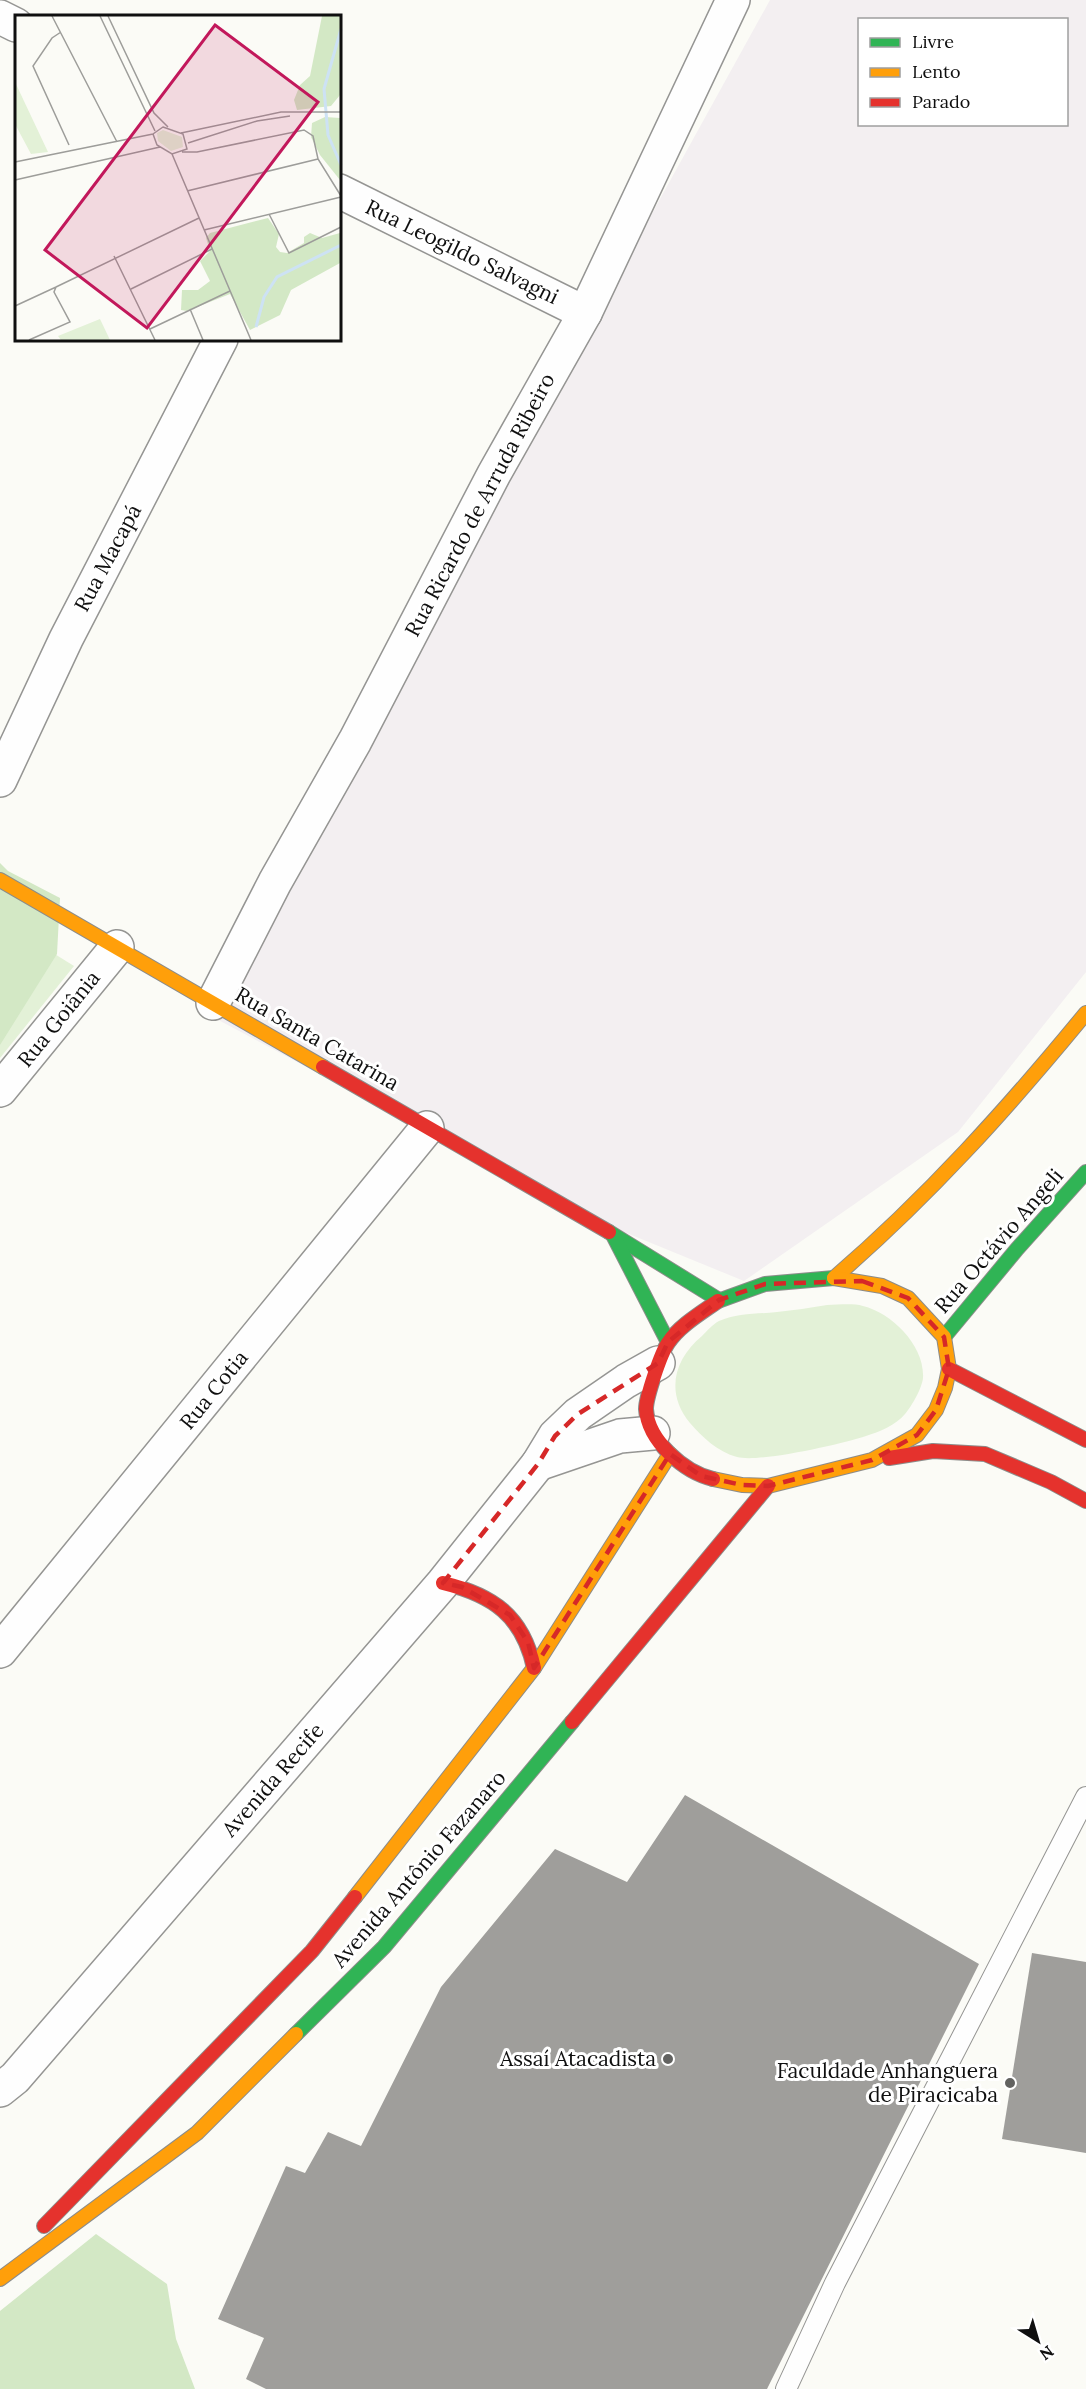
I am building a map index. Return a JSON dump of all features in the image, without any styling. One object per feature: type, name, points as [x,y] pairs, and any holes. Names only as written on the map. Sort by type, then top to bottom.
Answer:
[{"type":"main road","name":"Rua Santa Catarina","points":[[0,880],[613,1235],[719,1300]]},
{"type":"main road","points":[[834,1278],[880,1240],[968,1153],[1086,1013]]},
{"type":"main road","name":"Rua Octávio Angeli","points":[[944,1337],[1017,1249],[1086,1172]]},
{"type":"main road","points":[[613,1235],[663,1352]]},
{"type":"main road","points":[[872,1460],[917,1435],[936,1410],[945,1388],[949,1369],[944,1337],[908,1299],[882,1286],[834,1278],[765,1284],[719,1300],[689,1322],[663,1352],[646,1408],[662,1443],[701,1476],[742,1485],[768,1486],[872,1460],[933,1451],[986,1454],[1051,1482],[1086,1501]]},
{"type":"main road","points":[[949,1369],[1086,1440]]},
{"type":"main road","name":"Avenida Antônio Fazanaro","points":[[0,2272],[312,1951],[534,1668],[662,1443]]},
{"type":"main road","name":"Avenida Antônio Fazanaro","points":[[0,2279],[197,2133],[384,1947],[768,1486]]},
{"type":"main road","points":[[443,1583],[479,1593],[510,1615],[528,1642],[534,1668]]},
{"type":"street","name":"Rua Ricardo de Arruda Ribeiro","points":[[213,1003],[275,882],[356,741],[494,474],[585,313],[733,0]]},
{"type":"street","points":[[0,17],[15,24]]},
{"type":"street","name":"Rua Leogildo Salvagni","points":[[340,191],[585,313]]},
{"type":"street","name":"Rua Macapá","points":[[0,780],[66,639],[220,340]]},
{"type":"street","name":"Rua Goiânia","points":[[0,1090],[117,947]]},
{"type":"street","name":"Rua Cotia","points":[[0,1651],[428,1128]]},
{"type":"street","name":"Avenida Recife","points":[[0,2090],[15,2078],[443,1583],[538,1464],[555,1436],[578,1414],[663,1352]]},
{"type":"street","points":[[538,1464],[620,1436],[662,1443]]},
{"type":"lane","points":[[786,2389],[835,2283],[1086,1797]]},
{"type":"highlighted area","points":[[862,1281],[908,1298],[944,1337],[949,1369],[936,1410],[917,1435],[872,1460],[768,1486],[742,1485],[701,1476],[670,1454],[534,1668],[528,1642],[510,1615],[462,1587],[443,1583],[538,1464],[555,1436],[578,1414],[658,1363],[668,1342],[719,1300],[765,1284]]},
{"type":"shaded area","points":[[770,0],[1086,0],[1086,972],[958,1132],[744,1281],[590,1218],[209,1015]]},
{"type":"green space","points":[[0,863],[8,871],[60,898],[57,954],[0,1045]]},
{"type":"green space","points":[[0,920],[74,966],[0,1058]]},
{"type":"green space","points":[[827,1305],[854,1305],[874,1310],[895,1323],[913,1343],[919,1354],[923,1378],[921,1387],[908,1411],[892,1425],[871,1434],[820,1448],[763,1457],[748,1458],[730,1455],[700,1434],[682,1412],[675,1388],[679,1366],[692,1345],[715,1324],[726,1318]]},
{"type":"green space","points":[[96,2234],[167,2284],[176,2339],[195,2389],[0,2389],[0,2311]]},
{"type":"building","name":"Assaí Atacadista","points":[[685,1795],[979,1964],[767,2389],[266,2389],[246,2379],[264,2338],[218,2319],[286,2166],[305,2173],[328,2132],[361,2146],[441,1987],[555,1849],[627,1882]]},
{"type":"building","points":[[1032,1953],[1086,1962],[1086,2153],[1002,2139]]},
{"type":"traffic: fast","points":[[944,1337],[1017,1249],[1086,1172]]},
{"type":"traffic: fast","points":[[609,1232],[719,1300]]},
{"type":"traffic: fast","points":[[613,1235],[668,1342]]},
{"type":"traffic: fast","points":[[718,1301],[765,1284],[834,1278]]},
{"type":"traffic: fast","points":[[296,2034],[384,1947],[572,1722]]},
{"type":"traffic: slow","points":[[0,880],[323,1067]]},
{"type":"traffic: slow","points":[[834,1278],[902,1216],[966,1151],[1086,1013]]},
{"type":"traffic: slow","points":[[713,1479],[742,1485],[768,1486],[872,1460],[917,1435],[936,1410],[945,1388],[949,1369],[944,1337],[908,1298],[882,1286],[834,1278]]},
{"type":"traffic: slow","points":[[355,1897],[534,1668],[670,1454]]},
{"type":"traffic: slow","points":[[0,2279],[197,2133],[296,2034]]},
{"type":"traffic: jam","points":[[323,1067],[609,1232]]},
{"type":"traffic: jam","points":[[713,1479],[691,1470],[669,1453],[653,1432],[646,1409],[654,1375],[668,1343],[684,1325],[718,1301]]},
{"type":"traffic: jam","points":[[949,1369],[1086,1440]]},
{"type":"traffic: jam","points":[[889,1458],[933,1451],[985,1454],[1051,1482],[1086,1501]]},
{"type":"traffic: jam","points":[[572,1722],[768,1486]]},
{"type":"traffic: jam","points":[[443,1583],[477,1594],[503,1610],[522,1634],[534,1668]]},
{"type":"traffic: jam","points":[[44,2226],[312,1951],[355,1897]]},
{"type":"place","name":"Assaí Atacadista","points":[[668,2059]]},
{"type":"place","name":"Faculdade Anhanguera de Piracicaba","points":[[1010,2083]]}]
